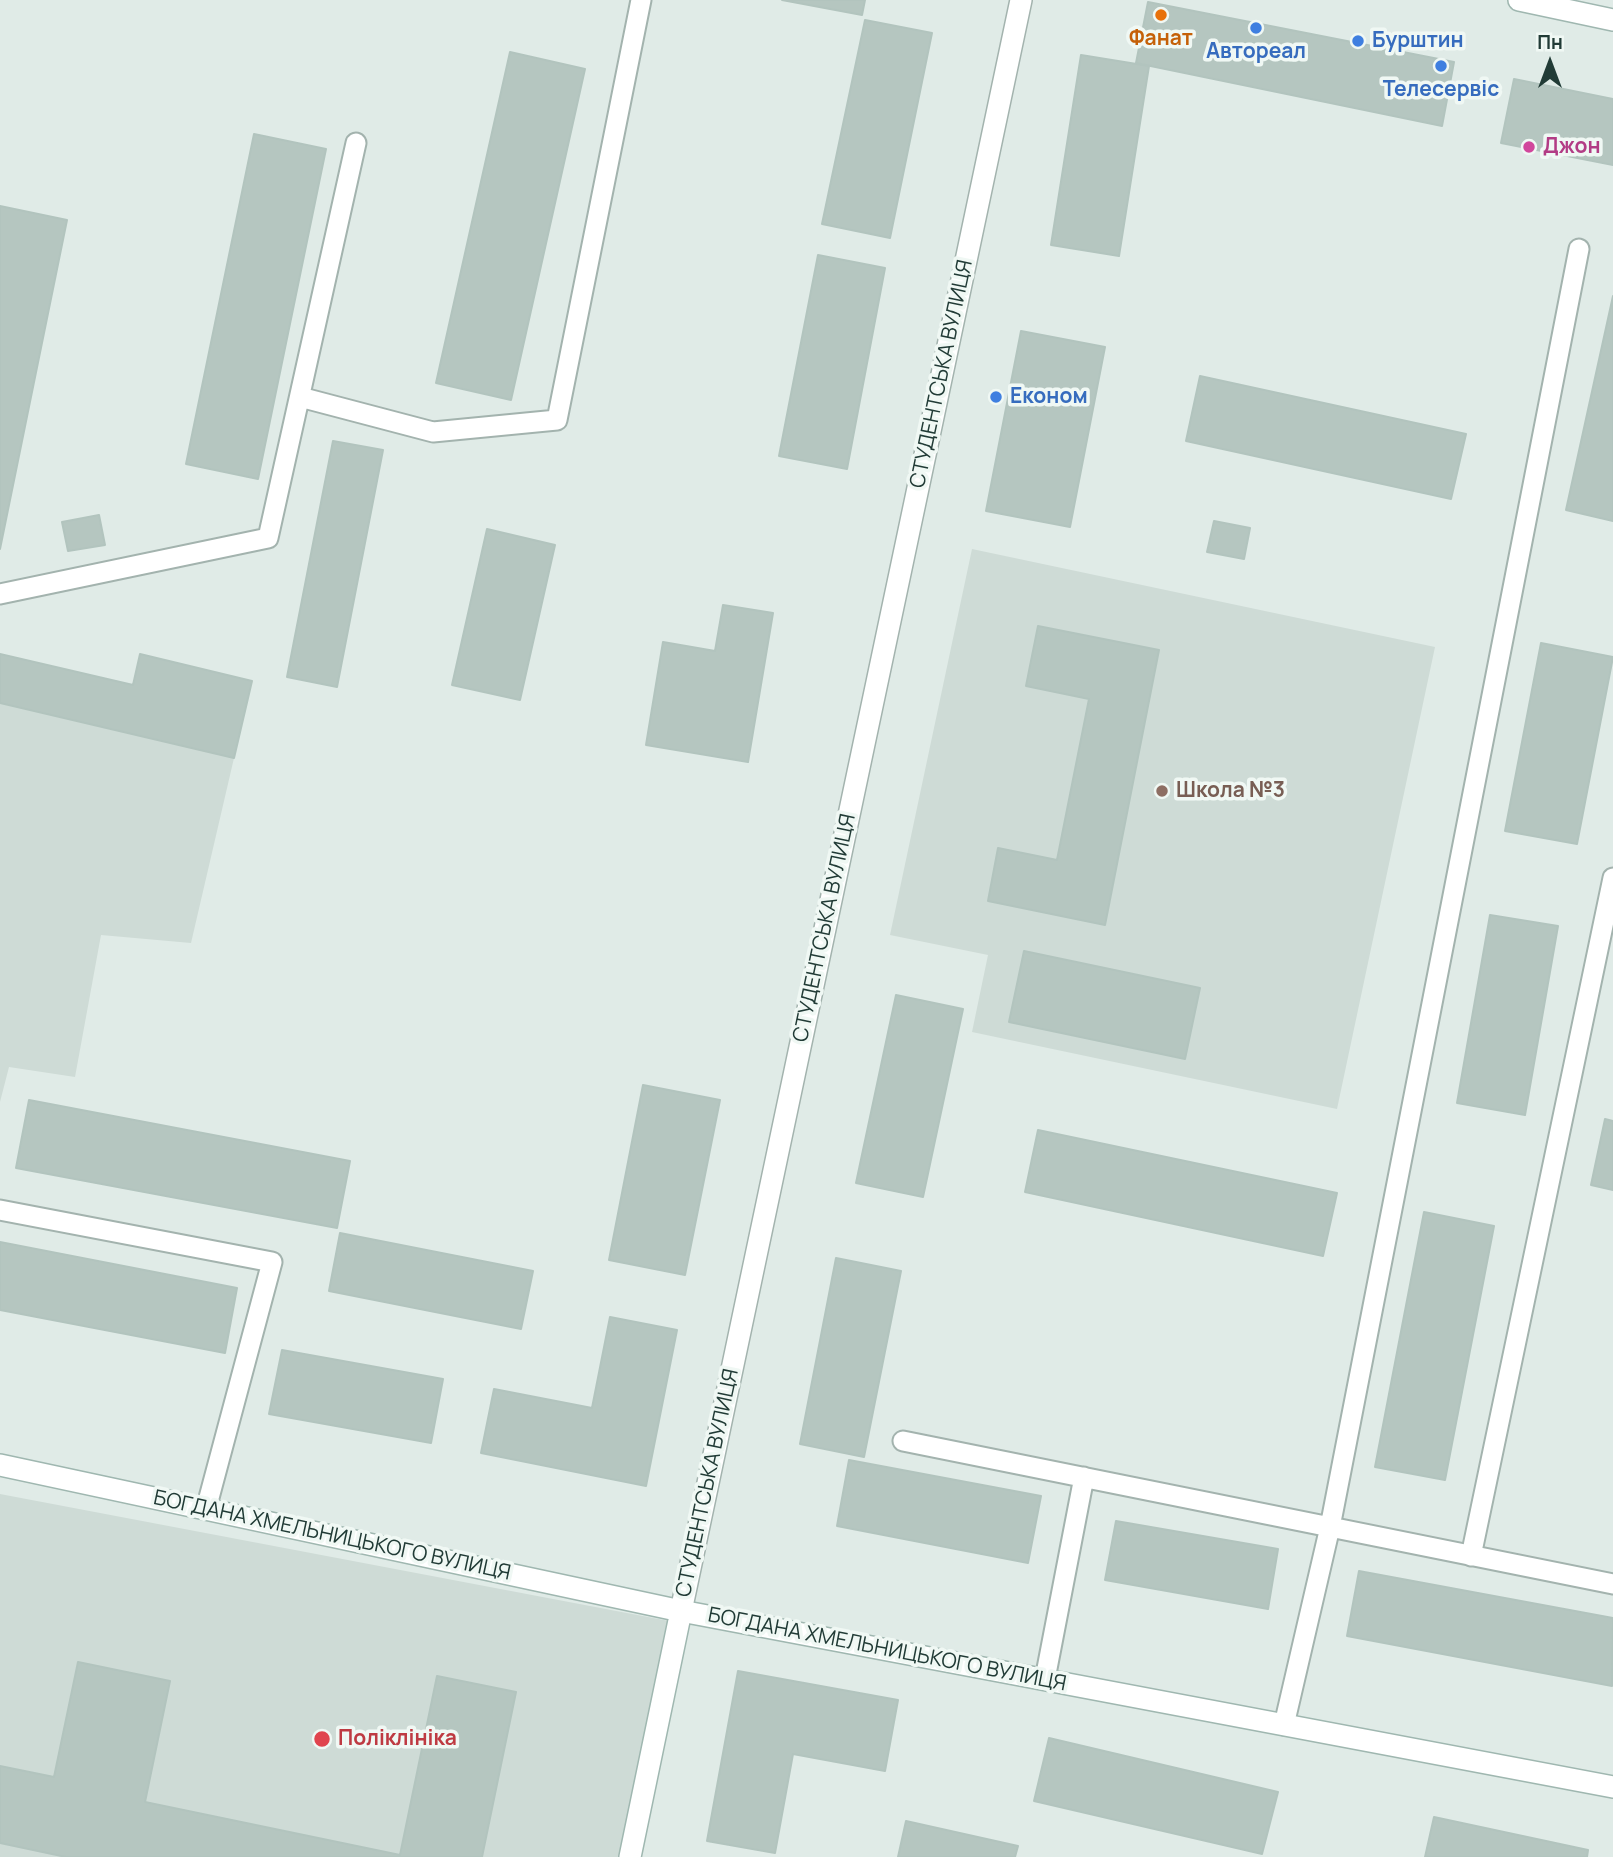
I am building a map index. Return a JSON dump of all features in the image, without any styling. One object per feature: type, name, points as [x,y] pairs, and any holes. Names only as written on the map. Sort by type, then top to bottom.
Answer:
[{"type":"street","name":"СТУДЕНТСЬКА ВУЛИЦЯ","points":[[630,1857],[1021,0]]},
{"type":"street","points":[[1519,0],[1613,20]]},
{"type":"street","name":"БОГДАНА ХМЕЛЬНИЦЬКОГО ВУЛИЦЯ","points":[[0,1465],[681,1611],[1613,1787]]},
{"type":"lane","points":[[300,397],[433,432],[556,420],[641,0]]},
{"type":"lane","points":[[0,594],[268,538],[356,143]]},
{"type":"lane","points":[[1284,1725],[1330,1527],[1579,249]]},
{"type":"lane","points":[[1471,1556],[1613,878]]},
{"type":"lane","points":[[0,1210],[272,1262],[206,1509]]},
{"type":"lane","points":[[903,1440],[1613,1584]]},
{"type":"lane","points":[[1045,1679],[1084,1477]]},
{"type":"shaded area","name":"Школа №3","points":[[972,549],[1435,647],[1337,1109],[972,1032],[988,955],[890,935]]},
{"type":"shaded area","points":[[0,703],[234,758],[191,943],[101,935],[75,1077],[9,1067],[0,1102]]},
{"type":"shaded area","name":"Поліклініка","points":[[0,1494],[669,1621],[620,1857],[0,1857]]},
{"type":"building","points":[[782,0],[865,0],[862,15]]},
{"type":"building","points":[[1148,2],[1454,62],[1442,126],[1136,63]]},
{"type":"building","points":[[865,20],[932,33],[890,238],[822,224]]},
{"type":"building","points":[[510,52],[585,69],[511,400],[436,383]]},
{"type":"building","points":[[1081,55],[1149,66],[1119,256],[1051,245]]},
{"type":"building","points":[[1514,79],[1613,99],[1613,165],[1501,143]]},
{"type":"building","points":[[254,134],[326,149],[258,479],[186,464]]},
{"type":"building","points":[[0,206],[67,220],[0,549]]},
{"type":"building","points":[[818,255],[885,268],[847,469],[779,456]]},
{"type":"building","points":[[1613,296],[1613,521],[1566,510]]},
{"type":"building","points":[[1021,331],[1105,347],[1070,527],[986,511]]},
{"type":"building","points":[[1200,376],[1466,434],[1451,499],[1186,441]]},
{"type":"building","points":[[333,441],[383,450],[337,687],[287,677]]},
{"type":"building","points":[[99,515],[105,545],[68,551],[62,522]]},
{"type":"building","points":[[1214,521],[1250,528],[1244,559],[1207,552]]},
{"type":"building","points":[[487,529],[555,545],[520,700],[452,685]]},
{"type":"building","points":[[723,605],[773,613],[748,762],[646,745],[663,642],[715,651]]},
{"type":"building","points":[[1038,626],[1159,650],[1105,925],[988,901],[998,848],[1057,860],[1089,699],[1026,686]]},
{"type":"building","points":[[1541,643],[1613,657],[1577,844],[1505,831]]},
{"type":"building","points":[[0,654],[133,685],[140,654],[252,681],[234,758],[0,703]]},
{"type":"building","points":[[1490,915],[1558,926],[1525,1115],[1457,1103]]},
{"type":"building","points":[[1024,951],[1200,988],[1185,1059],[1009,1022]]},
{"type":"building","points":[[896,995],[963,1009],[923,1197],[856,1183]]},
{"type":"building","points":[[643,1085],[720,1100],[685,1275],[609,1260]]},
{"type":"building","points":[[29,1100],[350,1161],[337,1228],[16,1168]]},
{"type":"building","points":[[1605,1119],[1613,1121],[1613,1190],[1591,1185]]},
{"type":"building","points":[[1038,1130],[1337,1193],[1323,1256],[1025,1192]]},
{"type":"building","points":[[1424,1212],[1494,1226],[1445,1480],[1375,1467]]},
{"type":"building","points":[[340,1233],[533,1271],[521,1329],[329,1291]]},
{"type":"building","points":[[0,1242],[237,1288],[225,1353],[0,1310]]},
{"type":"building","points":[[836,1258],[901,1271],[864,1457],[800,1444]]},
{"type":"building","points":[[610,1317],[677,1330],[646,1486],[481,1453],[494,1389],[592,1408]]},
{"type":"building","points":[[282,1350],[443,1379],[431,1443],[269,1414]]},
{"type":"building","points":[[849,1460],[1041,1496],[1028,1563],[837,1526]]},
{"type":"building","points":[[1116,1521],[1278,1549],[1268,1609],[1105,1580]]},
{"type":"building","points":[[1359,1571],[1613,1618],[1612,1686],[1347,1636]]},
{"type":"building","points":[[78,1662],[170,1681],[145,1802],[400,1855],[437,1676],[516,1692],[482,1857],[66,1857],[0,1843],[0,1766],[54,1777]]},
{"type":"building","points":[[738,1671],[898,1700],[885,1771],[793,1754],[775,1853],[707,1841]]},
{"type":"building","points":[[1049,1738],[1278,1792],[1262,1854],[1034,1801]]},
{"type":"building","points":[[1434,1817],[1588,1850],[1587,1857],[1425,1857]]},
{"type":"building","points":[[906,1821],[1018,1846],[1015,1857],[898,1857]]},
{"type":"place","name":"Фанат","points":[[1161,15]]},
{"type":"place","name":"Автореал","points":[[1256,28]]},
{"type":"place","name":"Бурштин","points":[[1358,41]]},
{"type":"place","name":"Телесервіс","points":[[1441,66]]},
{"type":"place","name":"Джон","points":[[1529,147]]},
{"type":"place","name":"Економ","points":[[996,397]]},
{"type":"place","name":"Школа №3","points":[[1162,791]]},
{"type":"place","name":"Поліклініка","points":[[322,1739]]}]
